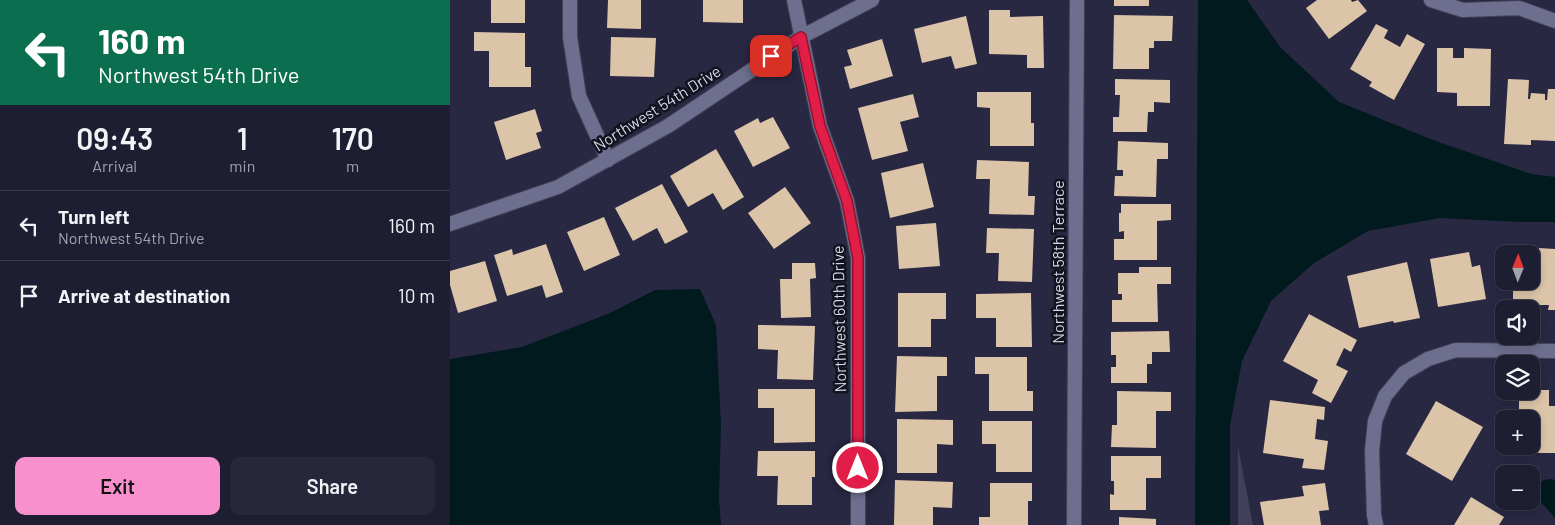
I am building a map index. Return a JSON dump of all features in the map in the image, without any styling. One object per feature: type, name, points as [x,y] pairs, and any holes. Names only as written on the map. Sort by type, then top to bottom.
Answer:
[{"type":"street","points":[[570,0],[570,37],[579,96],[608,160]]},
{"type":"street","name":"Northwest 60th Drive","points":[[794,0],[820,126],[847,201],[858,258],[858,525]]},
{"type":"street","name":"Northwest 54th Drive","points":[[450,224],[558,187],[668,126],[801,37],[872,0]]},
{"type":"street","name":"Northwest 58th Terrace","points":[[1074,525],[1077,0]]},
{"type":"street","points":[[1430,0],[1463,10],[1519,8],[1555,21]]},
{"type":"street","points":[[1376,525],[1372,451],[1375,421],[1385,396],[1404,373],[1428,359],[1456,350],[1555,351]]},
{"type":"shaded area","points":[[1198,0],[1247,0],[1280,47],[1339,102],[1433,140],[1531,174],[1555,177],[1555,222],[1440,218],[1368,231],[1314,263],[1271,301],[1242,361],[1230,425],[1230,525],[1195,525]]},
{"type":"shaded area","points":[[700,289],[716,325],[721,424],[719,498],[721,525],[450,525],[450,359],[522,347],[610,313],[655,290]]},
{"type":"shaded area","points":[[1238,447],[1253,525],[1238,525]]},
{"type":"shaded area","points":[[1544,480],[1555,480],[1555,518],[1540,501],[1540,483]]},
{"type":"building","points":[[491,0],[525,0],[525,23],[491,23]]},
{"type":"building","points":[[608,0],[641,0],[641,29],[607,28]]},
{"type":"building","points":[[703,0],[743,0],[743,23],[703,22]]},
{"type":"building","points":[[1114,0],[1149,0],[1149,6],[1114,6]]},
{"type":"building","points":[[1317,0],[1351,0],[1352,2],[1358,0],[1367,11],[1329,39],[1306,8]]},
{"type":"building","points":[[989,10],[1010,10],[1010,17],[1043,16],[1044,68],[1027,68],[1027,55],[989,54]]},
{"type":"building","points":[[1114,15],[1173,16],[1172,41],[1154,41],[1154,48],[1149,48],[1149,69],[1113,69]]},
{"type":"building","points":[[966,16],[977,64],[955,69],[951,56],[922,63],[914,29]]},
{"type":"building","points":[[1376,24],[1388,30],[1384,38],[1400,47],[1407,34],[1425,44],[1394,100],[1369,86],[1372,82],[1350,69]]},
{"type":"building","points":[[474,32],[525,33],[525,67],[531,67],[531,87],[489,87],[489,51],[474,51]]},
{"type":"building","points":[[611,37],[656,38],[654,77],[610,76]]},
{"type":"building","points":[[882,39],[893,76],[850,89],[844,67],[852,65],[847,50]]},
{"type":"building","points":[[1437,48],[1453,48],[1453,58],[1464,58],[1464,48],[1491,49],[1490,106],[1457,106],[1457,93],[1437,92]]},
{"type":"building","points":[[1115,79],[1170,80],[1170,103],[1154,102],[1154,112],[1148,112],[1147,132],[1113,132],[1113,117],[1119,117],[1120,95],[1115,95]]},
{"type":"building","points":[[1508,79],[1529,80],[1528,99],[1530,99],[1531,93],[1545,94],[1545,100],[1547,100],[1548,89],[1555,89],[1555,141],[1531,140],[1531,145],[1504,144]]},
{"type":"building","points":[[977,92],[1031,92],[1031,123],[1034,123],[1034,146],[990,146],[990,108],[977,107]]},
{"type":"building","points":[[913,94],[919,117],[900,122],[908,151],[872,160],[858,108]]},
{"type":"building","points":[[535,109],[542,131],[536,133],[541,148],[506,160],[494,122]]},
{"type":"building","points":[[773,117],[790,148],[753,167],[734,131],[758,118],[760,123]]},
{"type":"building","points":[[1118,141],[1168,143],[1168,159],[1157,159],[1156,197],[1114,196],[1115,176],[1123,176],[1123,170],[1117,170]]},
{"type":"building","points":[[716,149],[744,197],[723,210],[713,193],[688,207],[670,176]]},
{"type":"building","points":[[977,160],[1029,162],[1028,196],[1035,196],[1034,215],[989,214],[990,179],[976,179]]},
{"type":"building","points":[[923,163],[934,207],[890,218],[881,173]]},
{"type":"building","points":[[662,184],[688,232],[665,244],[657,228],[633,241],[615,208]]},
{"type":"building","points":[[785,187],[811,223],[774,249],[748,213]]},
{"type":"building","points":[[1121,204],[1171,204],[1171,220],[1157,221],[1157,260],[1114,260],[1114,239],[1124,239],[1124,231],[1119,232]]},
{"type":"building","points":[[604,217],[620,255],[584,271],[567,232]]},
{"type":"building","points":[[936,223],[940,266],[899,269],[896,226]]},
{"type":"building","points":[[987,228],[1034,229],[1032,282],[998,281],[999,253],[986,253]]},
{"type":"building","points":[[546,244],[563,292],[546,298],[542,285],[507,296],[494,255],[512,249],[513,255]]},
{"type":"building","points":[[1540,248],[1555,249],[1555,310],[1548,310],[1549,305],[1540,305],[1540,300],[1513,300],[1513,290],[1540,290]]},
{"type":"building","points":[[1469,252],[1472,267],[1480,265],[1486,299],[1438,307],[1430,259]]},
{"type":"building","points":[[485,261],[497,301],[458,313],[450,285],[450,271]]},
{"type":"building","points":[[1407,262],[1420,318],[1359,328],[1347,276]]},
{"type":"building","points":[[792,263],[815,263],[816,278],[810,279],[811,317],[781,318],[780,279],[792,279]]},
{"type":"building","points":[[1139,267],[1171,267],[1171,284],[1157,284],[1158,322],[1112,322],[1112,300],[1122,300],[1122,294],[1118,294],[1118,273],[1139,273]]},
{"type":"building","points":[[898,293],[946,293],[946,319],[931,319],[931,347],[898,347]]},
{"type":"building","points":[[1031,293],[1032,347],[996,347],[996,318],[976,318],[976,294]]},
{"type":"building","points":[[1309,314],[1357,340],[1351,352],[1344,348],[1336,365],[1348,371],[1331,403],[1312,393],[1318,380],[1283,361]]},
{"type":"building","points":[[758,325],[815,326],[813,380],[777,379],[778,350],[758,349]]},
{"type":"building","points":[[1169,331],[1170,352],[1152,352],[1152,364],[1147,364],[1147,383],[1111,383],[1111,367],[1116,367],[1116,355],[1111,355],[1111,332]]},
{"type":"building","points":[[897,356],[947,357],[947,376],[937,376],[937,411],[895,412]]},
{"type":"building","points":[[975,357],[1027,357],[1027,391],[1033,391],[1033,411],[989,411],[989,374],[975,374]]},
{"type":"building","points":[[758,389],[815,389],[815,442],[774,443],[774,408],[758,408]]},
{"type":"building","points":[[1540,390],[1549,390],[1549,406],[1555,406],[1555,453],[1540,453],[1540,410],[1519,410],[1519,400],[1540,400]]},
{"type":"building","points":[[1117,391],[1171,392],[1171,411],[1156,411],[1156,448],[1111,447],[1112,425],[1117,425]]},
{"type":"building","points":[[1270,400],[1325,407],[1324,420],[1317,419],[1315,439],[1328,441],[1324,470],[1302,468],[1304,459],[1263,453]]},
{"type":"building","points":[[1436,401],[1483,427],[1452,481],[1406,454]]},
{"type":"building","points":[[897,419],[953,420],[953,445],[937,444],[937,473],[897,473]]},
{"type":"building","points":[[982,421],[1032,421],[1032,472],[996,472],[996,444],[982,444]]},
{"type":"building","points":[[758,451],[815,451],[815,477],[812,477],[812,505],[777,505],[778,476],[757,476]]},
{"type":"building","points":[[1111,456],[1161,456],[1161,478],[1146,478],[1146,510],[1110,510],[1110,494],[1114,495],[1114,481],[1111,481]]},
{"type":"building","points":[[895,480],[953,482],[952,508],[933,507],[933,525],[894,525]]},
{"type":"building","points":[[990,483],[1032,483],[1032,501],[1028,501],[1028,525],[979,525],[979,517],[990,517]]},
{"type":"building","points":[[1325,483],[1329,510],[1319,511],[1321,525],[1264,525],[1260,502],[1304,496],[1302,486]]},
{"type":"building","points":[[1471,497],[1504,517],[1499,525],[1454,525]]},
{"type":"building","points":[[1119,517],[1156,519],[1156,525],[1119,525]]},
{"type":"route","points":[[771,56],[801,37],[820,126],[847,201],[858,258],[858,468]]}]
